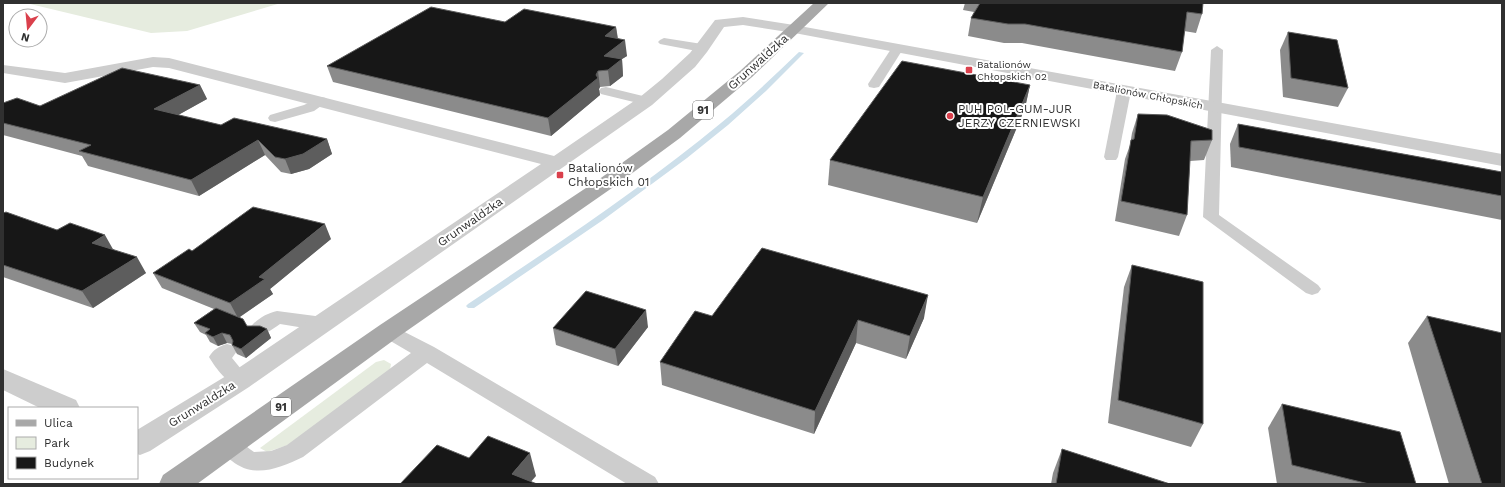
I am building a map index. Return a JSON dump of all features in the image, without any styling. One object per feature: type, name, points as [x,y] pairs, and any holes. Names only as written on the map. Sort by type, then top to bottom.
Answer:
[{"type":"main road","name":"Grunwaldzka","points":[[174,484],[388,330],[605,184],[674,134],[746,74],[822,3]]},
{"type":"street","name":"Grunwaldzka","points":[[139,442],[240,380],[646,101],[680,73],[702,48],[714,29],[720,23],[743,21],[794,29]]},
{"type":"street","name":"Batalionów Chłopskich","points":[[794,29],[1502,160]]},
{"type":"street","points":[[5,68],[65,78],[153,62],[169,63],[556,162]]},
{"type":"street","points":[[3,379],[64,407]]},
{"type":"lane","points":[[664,42],[702,48]]},
{"type":"lane","points":[[874,84],[897,49]]},
{"type":"lane","points":[[1218,50],[1214,107],[1211,217],[1312,289]]},
{"type":"lane","points":[[606,91],[646,101]]},
{"type":"lane","points":[[1112,157],[1124,91]]},
{"type":"lane","points":[[275,118],[309,108],[321,101]]},
{"type":"lane","points":[[259,329],[277,317],[323,324]]},
{"type":"lane","points":[[388,330],[647,484]]},
{"type":"lane","points":[[227,351],[218,357],[240,380]]},
{"type":"lane","points":[[228,445],[248,460],[265,461],[281,458],[295,451],[426,352]]},
{"type":"green space","points":[[26,3],[281,3],[187,31],[151,33]]},
{"type":"green space","points":[[384,360],[391,364],[390,370],[288,445],[267,452],[260,448],[376,362]]},
{"type":"building","points":[[980,3],[1203,3],[1202,14],[1187,12],[1182,52],[1025,24],[1008,24],[971,18]]},
{"type":"building","points":[[431,7],[505,22],[524,9],[616,27],[605,36],[625,40],[604,56],[622,59],[608,70],[598,71],[596,75],[598,78],[548,118],[327,66]]},
{"type":"building","points":[[1288,32],[1337,40],[1348,88],[1291,78]]},
{"type":"building","points":[[902,61],[1030,85],[983,197],[830,160]]},
{"type":"building","points":[[122,68],[200,85],[154,109],[221,125],[234,118],[327,139],[303,154],[285,159],[275,157],[258,140],[191,180],[79,151],[91,145],[3,123],[3,103],[17,98],[40,106]]},
{"type":"building","points":[[1138,114],[1167,115],[1212,130],[1212,140],[1191,141],[1187,215],[1121,201],[1131,140],[1134,139]]},
{"type":"building","points":[[1238,124],[1502,172],[1502,196],[1239,147]]},
{"type":"building","points":[[253,207],[325,224],[259,277],[265,279],[230,303],[153,273],[189,249],[192,251]]},
{"type":"building","points":[[6,212],[57,230],[70,223],[105,235],[92,243],[137,257],[82,291],[3,265],[3,213]]},
{"type":"building","points":[[762,248],[928,295],[910,336],[858,320],[815,411],[660,362],[695,311],[712,316]]},
{"type":"building","points":[[1132,265],[1203,282],[1203,424],[1118,400]]},
{"type":"building","points":[[586,291],[646,310],[615,349],[553,328]]},
{"type":"building","points":[[216,308],[243,319],[247,326],[260,326],[267,329],[241,349],[232,345],[233,341],[230,335],[222,333],[213,337],[205,333],[210,329],[194,323]]},
{"type":"building","points":[[1427,316],[1502,333],[1502,484],[1482,484]]},
{"type":"building","points":[[1282,404],[1400,432],[1416,484],[1369,484],[1292,465]]},
{"type":"building","points":[[488,436],[530,453],[512,474],[537,484],[400,484],[437,445],[469,458]]},
{"type":"building","points":[[1062,449],[1170,484],[1056,484]]},
{"type":"waterway","points":[[471,306],[643,188],[725,124],[801,53]]},
{"type":"place","name":"Batalionów Chłopskich 02","points":[[969,70]]},
{"type":"place","name":"PUH POL-GUM-JUR JERZY CZERNIEWSKI","points":[[950,116]]},
{"type":"place","name":"Batalionów Chłopskich 01","points":[[560,175]]}]
